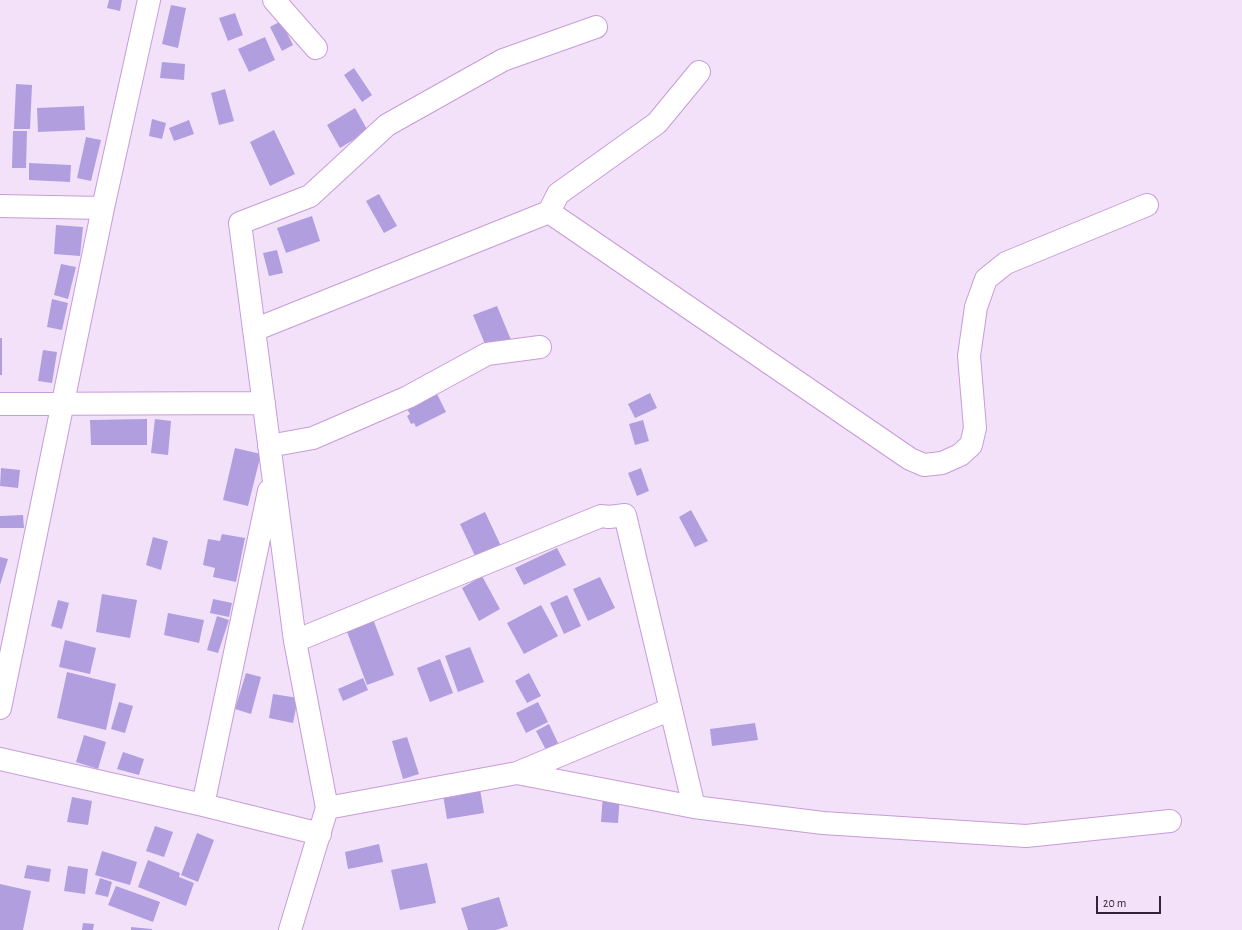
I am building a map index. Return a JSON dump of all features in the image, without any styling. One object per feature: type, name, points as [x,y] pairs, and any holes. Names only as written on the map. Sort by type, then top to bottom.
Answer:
[{"type":"street","points":[[0,708],[6,650],[62,404],[149,0]]},
{"type":"street","points":[[274,0],[316,48]]},
{"type":"street","points":[[290,930],[327,808],[295,641],[240,223],[310,196],[386,125],[503,60],[596,27]]},
{"type":"street","points":[[254,330],[549,212],[558,194],[657,123],[699,72]]},
{"type":"street","points":[[549,212],[910,460],[924,465],[942,463],[960,455],[971,445],[975,428],[969,356],[976,307],[986,279],[1006,263],[1147,205]]},
{"type":"street","points":[[0,206],[103,208]]},
{"type":"street","points":[[269,446],[313,438],[408,397],[487,354],[540,347]]},
{"type":"street","points":[[0,404],[264,403]]},
{"type":"street","points":[[203,805],[272,474]]},
{"type":"street","points":[[295,641],[601,516],[609,517],[625,515],[694,807]]},
{"type":"street","points":[[327,808],[517,773],[671,710]]},
{"type":"street","points":[[0,759],[203,805],[320,834]]},
{"type":"street","points":[[517,773],[694,807],[823,823],[1026,836],[1170,821]]},
{"type":"building","points":[[109,0],[122,0],[120,11],[107,8]]},
{"type":"building","points":[[171,5],[186,8],[178,48],[162,44]]},
{"type":"building","points":[[235,13],[243,35],[228,41],[219,18]]},
{"type":"building","points":[[281,21],[293,45],[282,51],[270,27]]},
{"type":"building","points":[[265,37],[275,60],[249,72],[238,49]]},
{"type":"building","points":[[162,62],[185,64],[184,80],[160,78]]},
{"type":"building","points":[[354,68],[372,95],[362,102],[344,75]]},
{"type":"building","points":[[16,84],[32,85],[30,129],[14,129]]},
{"type":"building","points":[[225,89],[234,121],[219,125],[211,93]]},
{"type":"building","points":[[84,106],[85,130],[38,132],[37,108]]},
{"type":"building","points":[[355,108],[368,131],[340,148],[327,125]]},
{"type":"building","points":[[152,119],[166,123],[162,139],[149,136]]},
{"type":"building","points":[[189,120],[194,134],[174,141],[169,128]]},
{"type":"building","points":[[274,130],[295,174],[270,186],[250,142]]},
{"type":"building","points":[[13,131],[27,131],[26,168],[12,168]]},
{"type":"building","points":[[86,137],[101,140],[91,181],[77,178]]},
{"type":"building","points":[[29,163],[71,165],[70,182],[29,180]]},
{"type":"building","points":[[379,194],[397,226],[384,233],[366,201]]},
{"type":"building","points":[[312,216],[320,241],[286,253],[277,228]]},
{"type":"building","points":[[56,225],[83,227],[80,256],[54,254]]},
{"type":"building","points":[[277,250],[283,273],[269,276],[263,253]]},
{"type":"building","points":[[61,264],[76,267],[68,299],[54,295]]},
{"type":"building","points":[[52,299],[68,303],[62,330],[47,327]]},
{"type":"building","points":[[497,306],[511,340],[487,349],[473,315]]},
{"type":"building","points":[[0,338],[2,338],[2,375],[0,375]]},
{"type":"building","points":[[43,350],[57,352],[52,383],[38,381]]},
{"type":"building","points":[[434,388],[446,412],[416,427],[414,423],[411,424],[407,416],[410,414],[404,404]]},
{"type":"building","points":[[650,393],[657,408],[635,418],[628,404]]},
{"type":"building","points":[[147,419],[147,445],[91,445],[90,420]]},
{"type":"building","points":[[155,419],[171,421],[168,455],[151,453]]},
{"type":"building","points":[[643,420],[649,441],[635,445],[629,424]]},
{"type":"building","points":[[235,448],[261,454],[248,506],[223,500]]},
{"type":"building","points":[[1,468],[20,470],[18,488],[0,486]]},
{"type":"building","points":[[641,468],[649,491],[637,496],[628,473]]},
{"type":"building","points":[[691,510],[708,541],[695,547],[679,517]]},
{"type":"building","points":[[485,512],[501,546],[476,558],[460,524]]},
{"type":"building","points":[[23,515],[24,528],[0,528],[0,516]]},
{"type":"building","points":[[222,534],[245,538],[236,582],[213,577],[215,568],[203,565],[208,539],[220,541]]},
{"type":"building","points":[[153,537],[168,541],[161,570],[146,565]]},
{"type":"building","points":[[557,548],[566,565],[524,585],[515,568]]},
{"type":"building","points":[[0,557],[8,559],[0,585]]},
{"type":"building","points":[[482,576],[500,609],[479,621],[462,588]]},
{"type":"building","points":[[600,577],[615,608],[588,621],[573,589]]},
{"type":"building","points":[[102,594],[137,600],[130,638],[96,632]]},
{"type":"building","points":[[567,595],[581,626],[564,634],[550,603]]},
{"type":"building","points":[[213,599],[232,603],[229,617],[210,613]]},
{"type":"building","points":[[58,600],[69,603],[62,629],[51,626]]},
{"type":"building","points":[[541,605],[558,636],[524,654],[507,623]]},
{"type":"building","points":[[168,613],[204,620],[199,643],[164,635]]},
{"type":"building","points":[[217,616],[229,620],[218,653],[207,650]]},
{"type":"building","points":[[373,619],[394,675],[367,685],[346,629]]},
{"type":"building","points":[[65,640],[96,648],[90,674],[59,667]]},
{"type":"building","points":[[470,647],[484,682],[458,692],[445,656]]},
{"type":"building","points":[[440,659],[453,693],[430,702],[417,668]]},
{"type":"building","points":[[67,672],[116,684],[106,730],[57,718]]},
{"type":"building","points":[[246,673],[261,677],[251,714],[235,709]]},
{"type":"building","points":[[529,673],[541,696],[527,703],[515,681]]},
{"type":"building","points":[[363,678],[368,690],[343,701],[338,689]]},
{"type":"building","points":[[273,694],[298,698],[293,723],[269,718]]},
{"type":"building","points":[[119,702],[133,706],[125,733],[111,729]]},
{"type":"building","points":[[538,702],[548,722],[526,733],[516,713]]},
{"type":"building","points":[[755,723],[758,740],[712,746],[710,729]]},
{"type":"building","points":[[549,724],[558,743],[546,750],[536,731]]},
{"type":"building","points":[[84,735],[106,742],[98,769],[76,762]]},
{"type":"building","points":[[407,737],[419,774],[403,779],[392,741]]},
{"type":"building","points":[[123,752],[144,759],[139,775],[117,769]]},
{"type":"building","points":[[480,789],[484,813],[447,819],[443,795]]},
{"type":"building","points":[[603,794],[620,795],[618,823],[601,822]]},
{"type":"building","points":[[72,797],[92,801],[88,825],[67,822]]},
{"type":"building","points":[[155,826],[173,832],[164,857],[146,851]]},
{"type":"building","points":[[197,833],[214,840],[198,882],[181,875]]},
{"type":"building","points":[[379,844],[383,862],[348,869],[345,852]]},
{"type":"building","points":[[102,851],[137,862],[130,885],[95,875]]},
{"type":"building","points":[[148,860],[180,873],[179,877],[194,883],[186,906],[138,887]]},
{"type":"building","points":[[427,863],[436,903],[400,910],[391,870]]},
{"type":"building","points":[[27,865],[51,869],[49,882],[24,878]]},
{"type":"building","points":[[68,866],[88,869],[85,894],[64,891]]},
{"type":"building","points":[[100,878],[112,882],[108,897],[95,894]]},
{"type":"building","points":[[0,884],[31,891],[23,930],[0,930]]},
{"type":"building","points":[[116,886],[160,902],[153,922],[108,905]]},
{"type":"building","points":[[499,897],[508,926],[496,930],[468,930],[461,908]]},
{"type":"building","points":[[83,923],[94,924],[93,930],[82,930]]},
{"type":"building","points":[[131,927],[152,929],[152,930],[131,930]]}]
